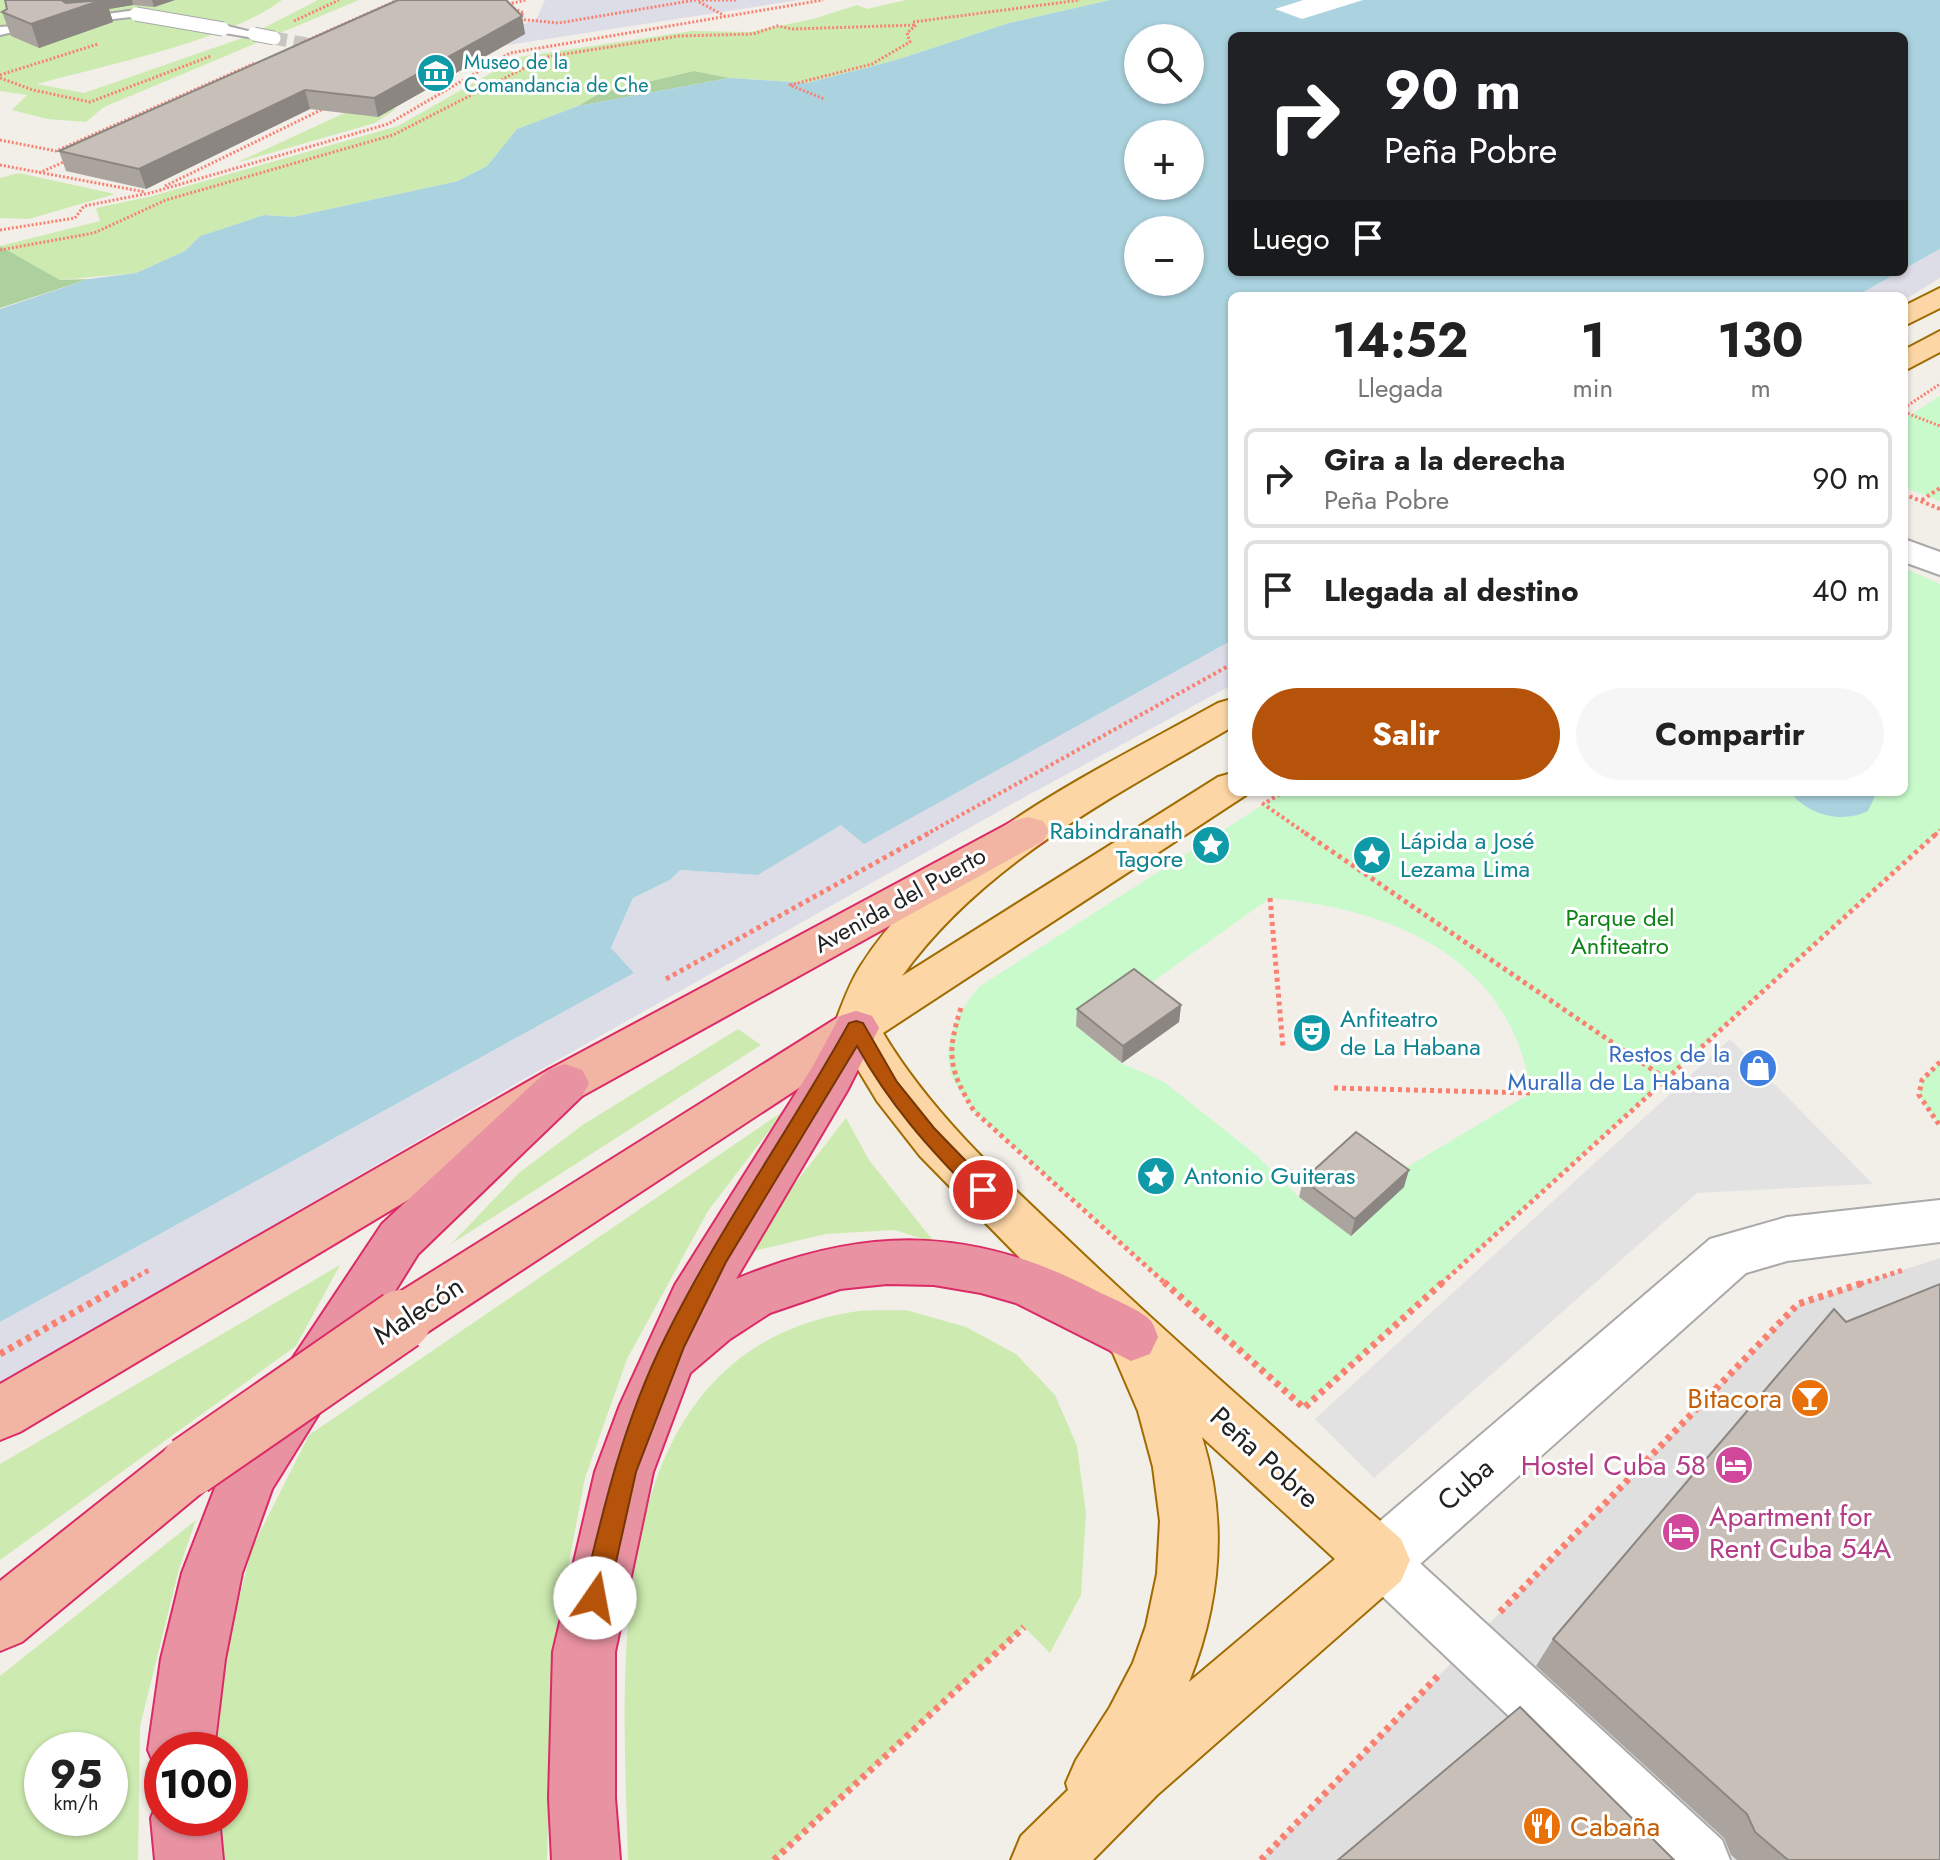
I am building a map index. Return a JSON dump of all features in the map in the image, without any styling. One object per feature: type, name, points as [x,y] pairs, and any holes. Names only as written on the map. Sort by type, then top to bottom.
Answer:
[{"type":"highway","name":"Avenida del Puerto","points":[[565,1083],[1028,831]]},
{"type":"highway","name":"Malecón","points":[[0,1620],[190,1466],[401,1320],[856,1028]]},
{"type":"highway","points":[[586,1860],[582,1798],[584,1652],[624,1472],[660,1376],[719,1256],[830,1078],[856,1028]]},
{"type":"highway","points":[[0,1414],[565,1083]]},
{"type":"highway","points":[[183,1732],[193,1659],[212,1573],[248,1476],[400,1239],[565,1083]]},
{"type":"highway","points":[[660,1376],[671,1358],[691,1339],[758,1294],[821,1271],[870,1261],[928,1260],[996,1274],[1029,1285],[1131,1337]]},
{"type":"highway","points":[[187,1836],[189,1860]]},
{"type":"main road","points":[[1908,316],[1940,296]]},
{"type":"main road","points":[[1908,360],[1940,340]]},
{"type":"main road","name":"Avenida del Puerto","points":[[1028,831],[1228,713]]},
{"type":"main road","points":[[856,1028],[1250,800]]},
{"type":"main road","points":[[856,1028],[867,994],[883,965],[916,924],[1028,831]]},
{"type":"main road","name":"Peña Pobre","points":[[856,1028],[890,1087],[927,1134],[1131,1337],[1380,1560]]},
{"type":"main road","points":[[1044,1860],[1121,1750],[1146,1707],[1166,1662],[1186,1587],[1191,1508],[1186,1473],[1160,1394],[1131,1337]]},
{"type":"main road","name":"Cuba","points":[[1044,1860],[1134,1772],[1380,1560]]},
{"type":"street","points":[[74,19],[136,14],[274,38]]},
{"type":"street","points":[[1912,511],[1940,536]]},
{"type":"street","points":[[1908,551],[1940,565]]},
{"type":"street","name":"Cuba","points":[[1380,1560],[1729,1255],[1787,1239],[1940,1221]]},
{"type":"street","name":"Peña Pobre","points":[[1380,1560],[1702,1860]]},
{"type":"path","points":[[290,23],[339,0]]},
{"type":"path","points":[[298,44],[398,0]]},
{"type":"path","points":[[526,0],[500,5],[524,13],[513,18],[559,23],[695,0],[737,0]]},
{"type":"path","points":[[695,0],[727,17]]},
{"type":"path","points":[[496,52],[510,53],[823,0]]},
{"type":"path","points":[[0,250],[94,233],[166,200],[393,135],[546,57],[679,36],[753,34],[777,26],[793,29],[967,19],[999,10],[1080,0]]},
{"type":"path","points":[[824,99],[790,85],[872,64],[910,42],[907,33],[916,25],[912,23]]},
{"type":"path","points":[[0,78],[33,90],[90,102],[221,52]]},
{"type":"path","points":[[0,230],[75,218],[84,206],[150,193],[388,124],[510,53]]},
{"type":"path","points":[[0,140],[56,151],[255,63]]},
{"type":"path","points":[[0,165],[150,193],[331,106]]},
{"type":"path","points":[[38,173],[66,160]]},
{"type":"path","points":[[1908,407],[1940,384]]},
{"type":"path","points":[[1908,412],[1940,426]]},
{"type":"path","points":[[1912,511],[1940,488]]},
{"type":"path","points":[[1912,511],[1940,509]]},
{"type":"path","points":[[1250,800],[1666,1079]]},
{"type":"path","points":[[971,996],[962,1006],[949,1044],[953,1078],[974,1111],[1304,1408],[1940,830]]},
{"type":"path","points":[[1270,898],[1283,1047]]},
{"type":"path","points":[[1940,1062],[1922,1080],[1919,1095],[1940,1126]]},
{"type":"path","points":[[1334,1088],[1531,1093]]},
{"type":"path","points":[[1261,1860],[1798,1304],[1912,1267]]},
{"type":"path","points":[[774,1860],[1024,1627]]},
{"type":"shaded area","points":[[545,0],[800,0],[501,46],[483,44],[537,18]]},
{"type":"shaded area","points":[[1940,249],[1940,278],[1908,298],[1908,292],[1862,292],[1891,276],[1908,276],[1908,267]]},
{"type":"shaded area","points":[[1228,640],[1228,687],[1010,805],[524,1079],[0,1384],[0,1322],[634,973],[611,949],[633,898],[670,880],[680,870],[758,875],[841,825]]},
{"type":"shaded area","points":[[1730,1039],[1873,1184],[1697,1193],[1374,1478],[1315,1419]]},
{"type":"shaded area","points":[[1940,1258],[1940,1860],[1261,1860],[1798,1304]]},
{"type":"green space","points":[[0,0],[282,0],[259,14],[199,39],[37,84],[84,93],[248,36],[318,0],[359,0],[104,107],[86,122],[47,119],[12,110],[27,95],[0,91]]},
{"type":"green space","points":[[906,0],[1110,0],[1009,23],[896,60],[807,83],[730,78],[694,71],[600,93],[578,106],[517,129],[487,166],[458,181],[293,217],[264,215],[200,236],[185,251],[136,273],[60,280],[0,246],[100,221],[96,208],[152,196],[398,126],[519,57],[692,31],[750,32],[813,19],[857,5],[867,9]]},
{"type":"green space","points":[[694,71],[730,78],[578,106],[600,93]]},
{"type":"green space","points":[[364,104],[396,109],[375,123],[236,163]]},
{"type":"green space","points":[[19,173],[115,194],[29,219],[0,218],[0,178]]},
{"type":"green space","points":[[0,246],[60,280],[89,279],[0,308]]},
{"type":"green space","points":[[1940,396],[1940,501],[1908,489],[1908,416]]},
{"type":"green space","name":"Parque del Anfiteatro","points":[[1908,570],[1940,584],[1940,830],[1304,1408],[974,1111],[953,1079],[948,1054],[953,1029],[980,986],[1277,796],[1908,796]],"holes":[[[1270,898],[1360,914],[1401,929],[1439,949],[1472,974],[1499,1007],[1519,1046],[1531,1093],[1397,1173],[1299,1197],[1255,1154],[1164,1082],[1121,1063],[1076,1026],[1151,983]]]},
{"type":"green space","points":[[738,1029],[761,1045],[451,1244],[520,1172],[584,1124]]},
{"type":"green space","points":[[1940,1062],[1940,1126],[1919,1095],[1922,1080]]},
{"type":"green space","points":[[785,1110],[708,1211],[627,1359],[585,1478],[554,1640],[547,1860],[219,1860],[217,1836],[248,1836],[248,1732],[216,1732],[216,1688],[252,1548],[309,1435]]},
{"type":"green space","points":[[846,1118],[869,1160],[935,1243],[895,1230],[826,1234],[740,1254]]},
{"type":"green space","points":[[340,1265],[296,1346],[0,1560],[0,1464]]},
{"type":"green space","points":[[906,1310],[966,1327],[1016,1354],[1055,1395],[1077,1446],[1086,1513],[1081,1595],[1050,1653],[1024,1627],[774,1860],[628,1860],[625,1699],[629,1613],[642,1529],[667,1453],[708,1388],[768,1340],[852,1312]]},
{"type":"green space","points":[[196,1520],[179,1569],[140,1726],[138,1860],[0,1860],[0,1676]]},
{"type":"water","points":[[1110,0],[1304,0],[1276,9],[1362,0],[1940,0],[1940,249],[1908,267],[1908,32],[1228,32],[1228,276],[1892,276],[1863,292],[1228,292],[1228,642],[864,844],[841,825],[758,875],[680,870],[670,880],[633,898],[611,948],[634,973],[0,1322],[0,309],[89,279],[136,273],[185,251],[200,236],[264,215],[293,217],[458,181],[487,166],[517,129],[578,106],[730,78],[807,83],[896,60],[1009,23]]},
{"type":"water","points":[[1794,796],[1875,796],[1868,811],[1847,817],[1816,812]]},
{"type":"pier","points":[[1304,0],[1363,0],[1302,19],[1275,9]]},
{"type":"building","points":[[5,0],[61,0],[66,3],[102,0],[31,24],[2,12],[7,9]]},
{"type":"building","points":[[398,0],[506,0],[522,16],[374,98],[305,90],[139,169],[59,151]]},
{"type":"building","points":[[1134,969],[1181,1005],[1123,1046],[1077,1009]]},
{"type":"building","points":[[1356,1132],[1409,1170],[1355,1219],[1303,1180]]},
{"type":"building","points":[[1940,1284],[1940,1860],[1788,1860],[1755,1832],[1747,1814],[1553,1639],[1834,1309],[1846,1322]]},
{"type":"building","points":[[1520,1707],[1674,1860],[1338,1860]]},
{"type":"tunnel","points":[[274,38],[312,45]]},
{"type":"place","name":"Museo de la Comandancia de Che","points":[[436,73]]},
{"type":"place","name":"Rabindranath Tagore","points":[[1211,845]]},
{"type":"place","name":"Lápida a José Lezama Lima","points":[[1372,855]]},
{"type":"place","name":"Anfiteatro de La Habana","points":[[1312,1033]]},
{"type":"place","name":"Restos de la Muralla de La Habana","points":[[1758,1068]]},
{"type":"place","name":"Antonio Guiteras","points":[[1156,1176]]},
{"type":"place","name":"Bitacora","points":[[1810,1398]]},
{"type":"place","name":"Hostel Cuba 58","points":[[1734,1465]]},
{"type":"place","name":"Apartment for Rent Cuba 54A","points":[[1681,1532]]},
{"type":"place","name":"Cabaña","points":[[1542,1826]]},
{"type":"route","points":[[595,1598],[624,1472],[673,1344],[719,1256],[777,1159],[815,1103],[856,1028],[890,1087],[927,1134],[983,1190]]}]
